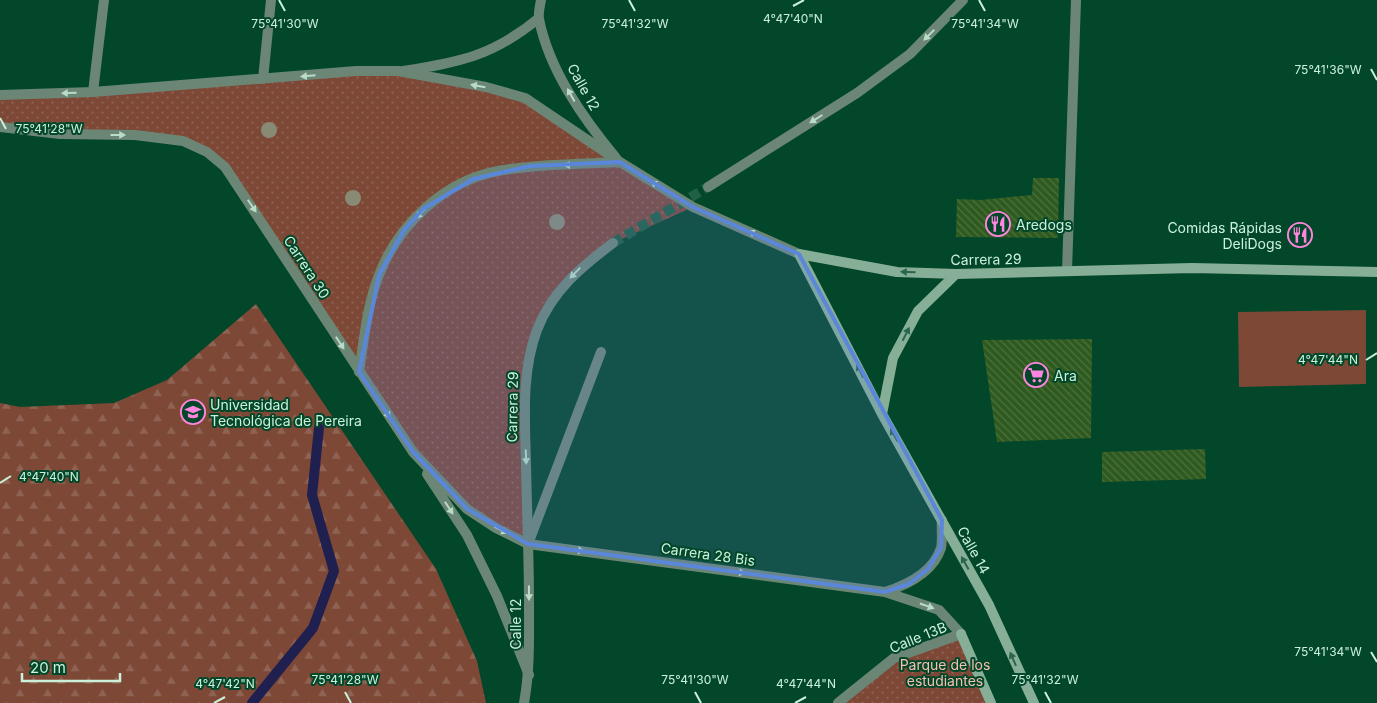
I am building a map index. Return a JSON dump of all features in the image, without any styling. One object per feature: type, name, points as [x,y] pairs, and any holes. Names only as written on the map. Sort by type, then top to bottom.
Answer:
[{"type":"main road","name":"Carrera 29","points":[[799,254],[897,272],[956,274],[1192,268],[1377,272]]},
{"type":"main road","name":"Calle 14","points":[[799,254],[882,414],[989,605],[1034,703]]},
{"type":"main road","points":[[882,414],[893,358],[918,311],[956,274]]},
{"type":"main road","points":[[961,634],[991,703]]},
{"type":"street","points":[[93,92],[104,0]]},
{"type":"street","points":[[263,80],[271,0]]},
{"type":"street","name":"Calle 12","points":[[541,0],[539,18],[552,57],[570,95],[593,130],[620,162]]},
{"type":"street","points":[[708,187],[857,93],[910,54],[963,0]]},
{"type":"street","points":[[1068,271],[1076,0]]},
{"type":"street","points":[[0,95],[93,92],[356,72],[398,71],[443,65],[496,49],[518,35],[539,18]]},
{"type":"street","points":[[398,71],[486,87],[525,98],[620,162]]},
{"type":"street","name":"Carrera 30","points":[[0,127],[60,134],[135,134],[183,141],[207,152],[225,167],[413,452],[467,508],[496,528],[528,544]]},
{"type":"street","points":[[359,372],[369,309],[379,275],[390,251],[404,230],[423,210],[446,193],[474,179],[496,171],[530,166],[620,162]]},
{"type":"street","name":"Carrera 29","points":[[620,162],[693,207],[799,254]]},
{"type":"street","name":"Carrera 29","points":[[528,544],[524,409],[526,366],[537,329],[556,294],[577,270],[613,243]]},
{"type":"street","points":[[528,544],[601,352]]},
{"type":"street","points":[[413,452],[467,535],[497,596],[529,675]]},
{"type":"street","name":"Carrera 28 Bis","points":[[885,592],[909,584],[928,569],[941,548],[942,520]]},
{"type":"street","name":"Calle 12","points":[[524,703],[529,675],[528,544]]},
{"type":"street","name":"Carrera 28 Bis","points":[[528,544],[885,592],[939,610],[961,634]]},
{"type":"street","name":"Calle 13B","points":[[838,703],[894,658],[961,634]]},
{"type":"highlighted area","points":[[620,162],[693,207],[799,254],[942,520],[941,548],[928,569],[909,584],[885,592],[528,544],[467,509],[413,452],[359,372],[379,275],[404,230],[423,209],[473,179],[530,166]]},
{"type":"green space","points":[[398,71],[525,98],[693,207],[613,243],[556,294],[526,366],[528,544],[467,509],[413,452],[225,167],[183,141],[0,127],[0,95]]},
{"type":"green space","name":"Universidad Tecnológica de Pereira","points":[[256,304],[436,569],[477,661],[486,703],[0,703],[0,403],[20,407],[114,403],[167,380]]},
{"type":"green space","points":[[1366,310],[1366,384],[1239,387],[1238,312]]},
{"type":"green space","name":"Parque de los estudiantes","points":[[961,634],[991,703],[838,703],[894,658]]},
{"type":"building","points":[[1033,178],[1059,178],[1058,238],[956,237],[957,199],[981,200],[1032,195]]},
{"type":"building","points":[[1092,339],[1091,438],[997,442],[982,340]]},
{"type":"building","points":[[1205,449],[1206,479],[1102,482],[1102,452]]},
{"type":"waterway","points":[[252,703],[313,628],[334,571],[312,495],[319,428]]},
{"type":"tunnel","points":[[613,243],[708,187]]},
{"type":"place","name":"Aredogs","points":[[998,224]]},
{"type":"place","name":"Comidas Rápidas DeliDogs","points":[[1300,235]]},
{"type":"place","name":"Ara","points":[[1036,375]]},
{"type":"place","name":"Universidad Tecnológica de Pereira","points":[[193,412]]}]
